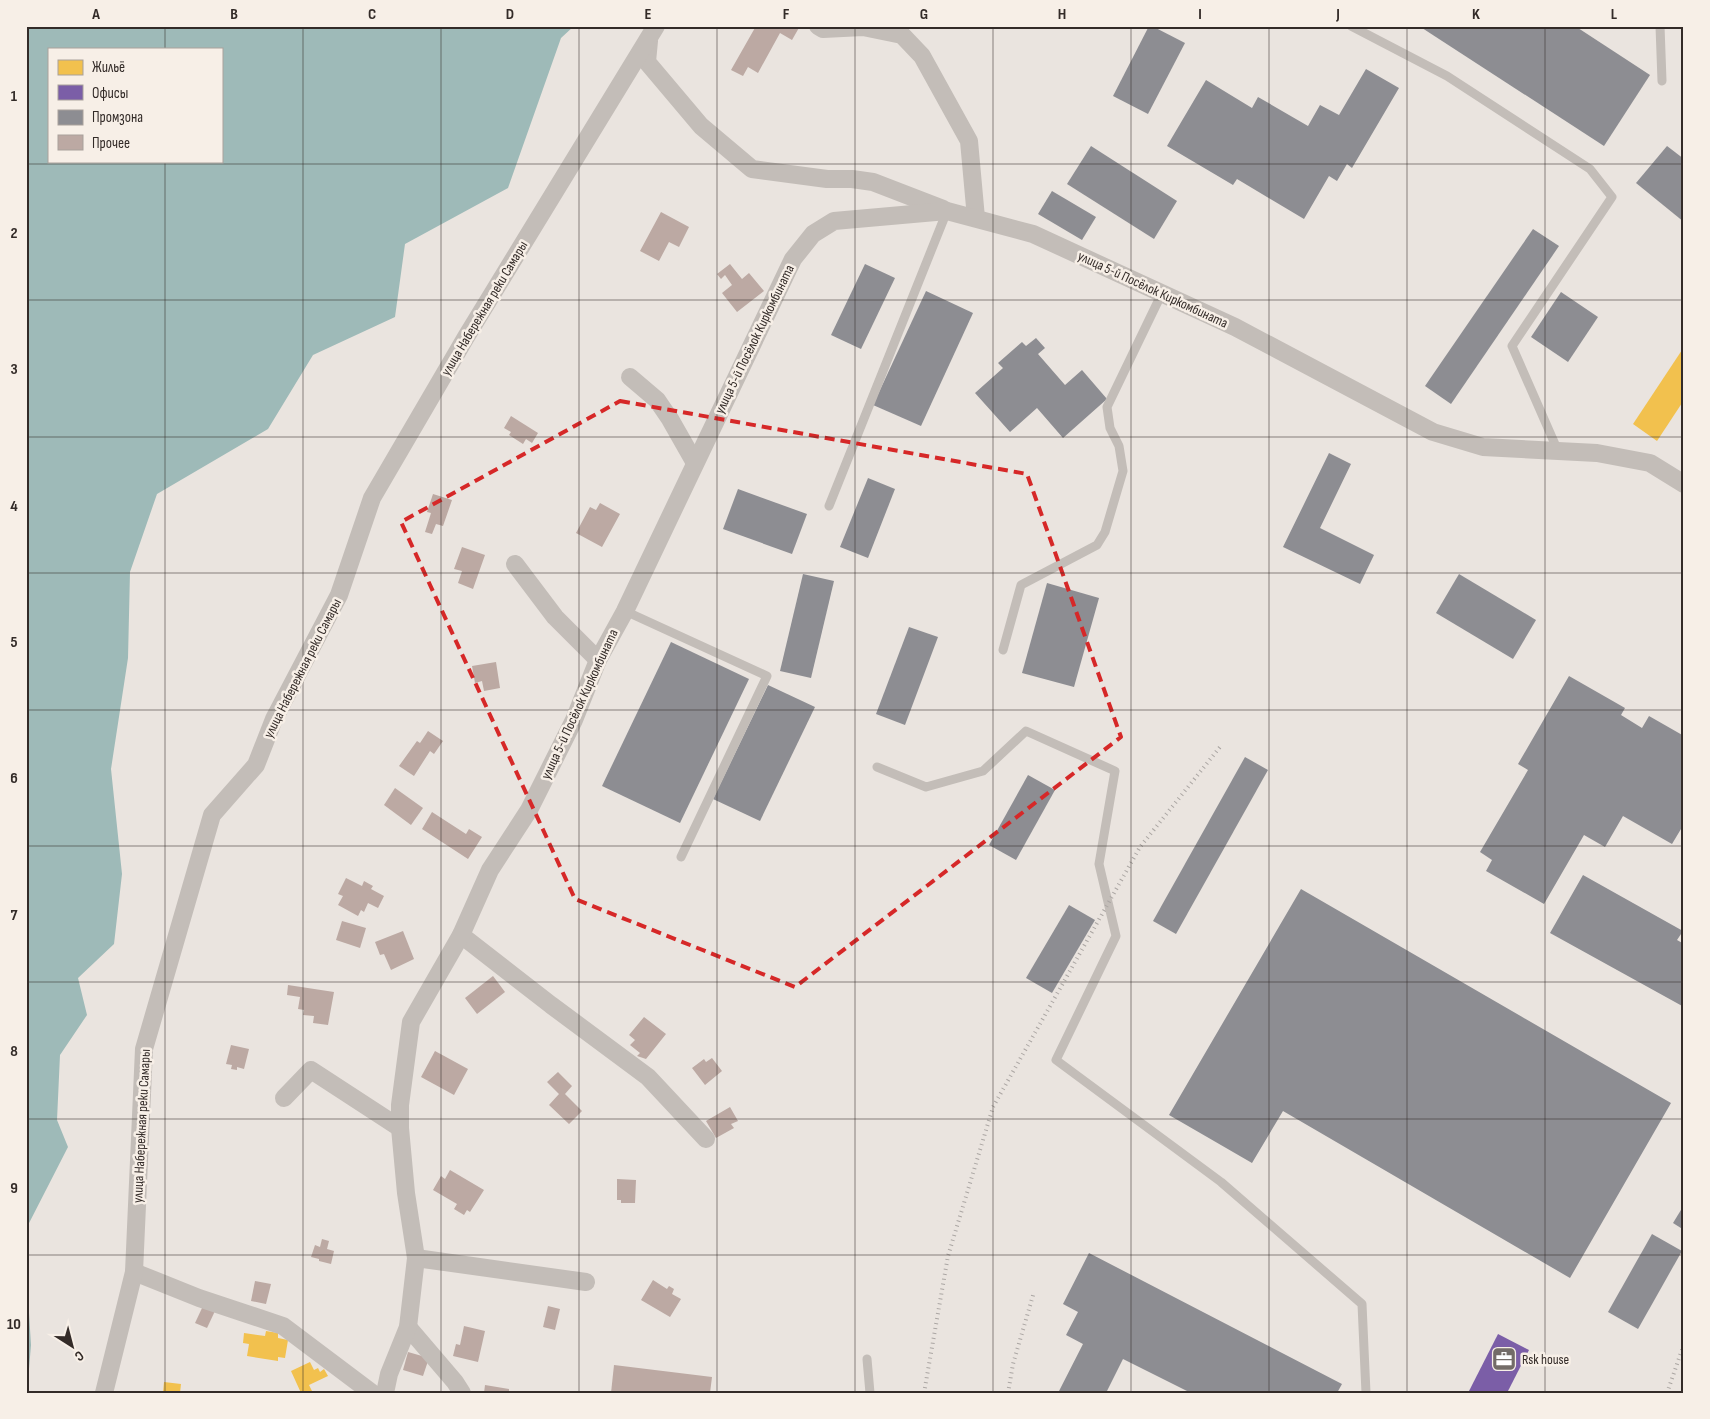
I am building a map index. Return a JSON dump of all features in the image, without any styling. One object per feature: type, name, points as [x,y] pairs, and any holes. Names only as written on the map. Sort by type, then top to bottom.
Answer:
[{"type":"street","points":[[818,26],[823,29],[863,27],[902,35],[922,56],[969,141],[976,218]]},
{"type":"street","points":[[653,32],[647,62],[701,126],[752,169],[827,179],[852,179],[873,182],[947,211]]},
{"type":"street","name":"улица Набережная реки Самары","points":[[104,1393],[134,1272],[144,1049],[212,815],[256,765],[274,719],[339,596],[372,498],[466,336],[653,32]]},
{"type":"street","name":"улица 5-й Посёлок Киркомбината","points":[[385,1393],[389,1374],[408,1327],[416,1258],[406,1193],[400,1128],[400,1105],[411,1022],[462,935],[490,870],[529,810],[574,720],[598,660],[625,611],[793,258],[813,234],[834,221],[947,211],[1033,234],[1235,327],[1433,432],[1483,447],[1597,453],[1650,463],[1684,484]]},
{"type":"street","points":[[630,376],[657,400],[695,463]]},
{"type":"street","points":[[516,564],[555,617],[598,660]]},
{"type":"street","points":[[462,935],[551,1005],[648,1077],[706,1138]]},
{"type":"street","points":[[284,1098],[311,1070],[400,1128]]},
{"type":"street","points":[[416,1258],[586,1282]]},
{"type":"street","points":[[134,1272],[198,1298],[283,1326],[372,1393]]},
{"type":"street","points":[[408,1327],[456,1382],[462,1393]]},
{"type":"lane","points":[[1351,26],[1447,76],[1590,169],[1612,197],[1512,346],[1558,451]]},
{"type":"lane","points":[[1660,26],[1662,81]]},
{"type":"lane","points":[[829,506],[947,211]]},
{"type":"lane","points":[[1003,650],[1021,585],[1097,544],[1105,532],[1123,470],[1119,446],[1110,428],[1108,407],[1162,293]]},
{"type":"lane","points":[[625,611],[766,676],[681,857]]},
{"type":"lane","points":[[877,767],[926,787],[983,770],[1026,731],[1115,771],[1098,864],[1116,936],[1056,1060],[1221,1182],[1362,1304],[1366,1393]]},
{"type":"lane","points":[[867,1359],[870,1393]]},
{"type":"highlighted area","points":[[620,401],[1027,474],[1121,737],[795,987],[575,899],[401,522]]},
{"type":"water","points":[[26,26],[574,26],[561,38],[508,188],[405,244],[395,317],[313,355],[268,429],[157,494],[130,572],[128,658],[111,769],[122,874],[114,944],[78,978],[87,1015],[60,1055],[57,1120],[68,1147],[26,1229]]},
{"type":"water","points":[[26,1264],[31,1345],[27,1393],[26,1393]]},
{"type":"building: Жильё","points":[[1684,347],[1684,400],[1657,441],[1633,424]]},
{"type":"building: Жильё","points":[[266,1331],[278,1333],[278,1338],[288,1340],[285,1358],[278,1357],[278,1361],[247,1356],[249,1344],[243,1343],[244,1333],[265,1336]]},
{"type":"building: Жильё","points":[[310,1362],[314,1370],[318,1368],[320,1372],[324,1369],[328,1376],[309,1385],[312,1391],[301,1393],[291,1371]]},
{"type":"building: Жильё","points":[[164,1382],[181,1384],[180,1393],[163,1393]]},
{"type":"building: Офисы","points":[[1498,1334],[1529,1350],[1507,1393],[1468,1393]]},
{"type":"building: Промзона","points":[[1149,26],[1185,43],[1148,114],[1113,96]]},
{"type":"building: Промзона","points":[[1419,26],[1575,26],[1650,75],[1604,146]]},
{"type":"building: Промзона","points":[[1366,69],[1399,88],[1352,168],[1347,164],[1337,181],[1329,176],[1304,219],[1237,179],[1233,185],[1167,146],[1206,80],[1252,108],[1258,97],[1308,126],[1320,105],[1339,115]]},
{"type":"building: Промзона","points":[[1091,146],[1177,201],[1154,239],[1067,184]]},
{"type":"building: Промзона","points":[[1667,146],[1684,159],[1684,222],[1636,183]]},
{"type":"building: Промзона","points":[[1052,191],[1096,217],[1082,240],[1038,214]]},
{"type":"building: Промзона","points":[[1533,229],[1559,246],[1451,404],[1425,386]]},
{"type":"building: Промзона","points":[[865,264],[895,278],[861,349],[831,335]]},
{"type":"building: Промзона","points":[[926,291],[973,313],[921,426],[873,405]]},
{"type":"building: Промзона","points":[[1561,292],[1598,317],[1568,362],[1531,337]]},
{"type":"building: Промзона","points":[[1036,338],[1045,348],[1038,354],[1065,385],[1082,370],[1107,399],[1063,438],[1037,408],[1010,432],[975,393],[1003,368],[998,363],[1022,342],[1026,346]]},
{"type":"building: Промзона","points":[[1329,453],[1351,464],[1320,528],[1374,555],[1360,584],[1283,547]]},
{"type":"building: Промзона","points":[[868,478],[895,489],[868,558],[840,547]]},
{"type":"building: Промзона","points":[[738,489],[807,514],[792,554],[723,529]]},
{"type":"building: Промзона","points":[[803,574],[834,581],[811,678],[780,671]]},
{"type":"building: Промзона","points":[[1459,574],[1536,620],[1513,659],[1436,613]]},
{"type":"building: Промзона","points":[[1047,583],[1099,598],[1074,687],[1022,673]]},
{"type":"building: Промзона","points":[[909,627],[938,637],[905,725],[876,714]]},
{"type":"building: Промзона","points":[[671,642],[749,679],[680,823],[602,786]]},
{"type":"building: Промзона","points":[[1569,676],[1625,708],[1621,715],[1642,728],[1649,716],[1684,736],[1684,824],[1672,844],[1623,816],[1605,847],[1584,835],[1544,904],[1486,871],[1492,860],[1480,852],[1528,770],[1518,764]]},
{"type":"building: Промзона","points":[[768,685],[815,707],[760,821],[713,799]]},
{"type":"building: Промзона","points":[[1245,757],[1268,770],[1176,934],[1153,921]]},
{"type":"building: Промзона","points":[[1028,775],[1055,790],[1016,860],[989,845]]},
{"type":"building: Промзона","points":[[1583,875],[1683,931],[1677,940],[1684,944],[1684,1007],[1550,933]]},
{"type":"building: Промзона","points":[[1301,889],[1671,1103],[1570,1278],[1283,1111],[1252,1163],[1169,1115]]},
{"type":"building: Промзона","points":[[1069,905],[1095,920],[1052,993],[1026,978]]},
{"type":"building: Промзона","points":[[1684,1205],[1684,1230],[1673,1223]]},
{"type":"building: Промзона","points":[[1652,1234],[1682,1251],[1638,1329],[1608,1312]]},
{"type":"building: Промзона","points":[[1089,1253],[1342,1384],[1337,1393],[1191,1393],[1123,1359],[1106,1393],[1058,1393],[1083,1344],[1066,1335],[1078,1312],[1063,1304]]},
{"type":"building: Прочее","points":[[756,26],[800,26],[792,40],[780,33],[758,73],[748,67],[743,76],[731,70]]},
{"type":"building: Прочее","points":[[661,212],[689,227],[679,247],[669,242],[659,261],[640,251]]},
{"type":"building: Прочее","points":[[730,264],[742,279],[749,273],[764,291],[737,312],[722,293],[732,285],[725,275],[721,279],[717,274]]},
{"type":"building: Прочее","points":[[511,416],[538,433],[532,443],[526,439],[523,444],[509,435],[511,432],[504,428]]},
{"type":"building: Прочее","points":[[433,494],[452,500],[443,526],[436,524],[432,534],[425,532],[431,513],[427,512]]},
{"type":"building: Прочее","points":[[600,503],[620,514],[602,547],[576,533],[590,507],[596,510]]},
{"type":"building: Прочее","points":[[462,547],[485,555],[473,589],[458,583],[462,571],[454,569]]},
{"type":"building: Прочее","points":[[496,662],[500,688],[484,691],[482,681],[475,683],[472,666]]},
{"type":"building: Прочее","points":[[428,731],[443,741],[434,754],[430,751],[414,776],[399,766],[417,741],[420,743]]},
{"type":"building: Прочее","points":[[395,788],[423,808],[411,825],[384,805]]},
{"type":"building: Прочее","points":[[432,812],[466,834],[469,829],[482,837],[468,859],[422,829]]},
{"type":"building: Прочее","points":[[346,878],[362,886],[364,881],[373,886],[371,889],[384,896],[378,908],[368,903],[364,912],[361,910],[358,916],[338,905],[343,896],[338,894]]},
{"type":"building: Прочее","points":[[342,921],[366,928],[360,948],[336,940]]},
{"type":"building: Прочее","points":[[403,931],[414,959],[391,970],[384,954],[380,955],[375,942]]},
{"type":"building: Прочее","points":[[493,976],[505,992],[477,1014],[465,998]]},
{"type":"building: Прочее","points":[[288,985],[334,992],[328,1025],[313,1023],[314,1016],[303,1015],[304,1010],[298,1009],[300,997],[287,995]]},
{"type":"building: Прочее","points":[[644,1017],[666,1034],[646,1059],[637,1056],[640,1053],[630,1045],[635,1040],[629,1035]]},
{"type":"building: Прочее","points":[[231,1045],[249,1049],[244,1069],[237,1067],[237,1070],[231,1069],[232,1065],[226,1064]]},
{"type":"building: Прочее","points":[[435,1051],[468,1069],[454,1095],[421,1077]]},
{"type":"building: Прочее","points":[[712,1058],[722,1071],[705,1085],[692,1068],[704,1059],[706,1062]]},
{"type":"building: Прочее","points":[[558,1072],[572,1086],[565,1094],[582,1111],[569,1124],[549,1105],[559,1094],[547,1082]]},
{"type":"building: Прочее","points":[[730,1107],[738,1121],[731,1124],[734,1128],[716,1138],[706,1121]]},
{"type":"building: Прочее","points":[[450,1170],[484,1190],[470,1212],[467,1210],[464,1215],[454,1209],[457,1204],[433,1190],[441,1176],[445,1179]]},
{"type":"building: Прочее","points":[[617,1179],[636,1180],[635,1203],[621,1203],[621,1200],[617,1200]]},
{"type":"building: Прочее","points":[[322,1239],[329,1241],[327,1249],[334,1251],[331,1264],[311,1257],[315,1245],[320,1247]]},
{"type":"building: Прочее","points":[[653,1280],[667,1289],[669,1286],[674,1289],[672,1294],[681,1299],[670,1317],[641,1300]]},
{"type":"building: Прочее","points":[[255,1281],[271,1284],[266,1304],[251,1301]]},
{"type":"building: Прочее","points":[[203,1306],[215,1311],[207,1328],[195,1323]]},
{"type":"building: Прочее","points":[[548,1306],[560,1309],[555,1330],[543,1327]]},
{"type":"building: Прочее","points":[[464,1326],[485,1331],[478,1362],[453,1356],[456,1344],[460,1345]]},
{"type":"building: Прочее","points":[[408,1352],[429,1358],[423,1376],[403,1370]]},
{"type":"building: Прочее","points":[[614,1365],[712,1377],[710,1393],[611,1393]]},
{"type":"building: Прочее","points":[[485,1385],[509,1389],[512,1393],[484,1393]]},
{"type":"railway","points":[[924,1393],[948,1256],[993,1107],[1140,847],[1220,747]]},
{"type":"railway","points":[[1008,1393],[1013,1364],[1034,1292]]},
{"type":"railway","points":[[1667,1393],[1684,1344]]},
{"type":"place","name":"Rsk house","points":[[1504,1359]]}]
